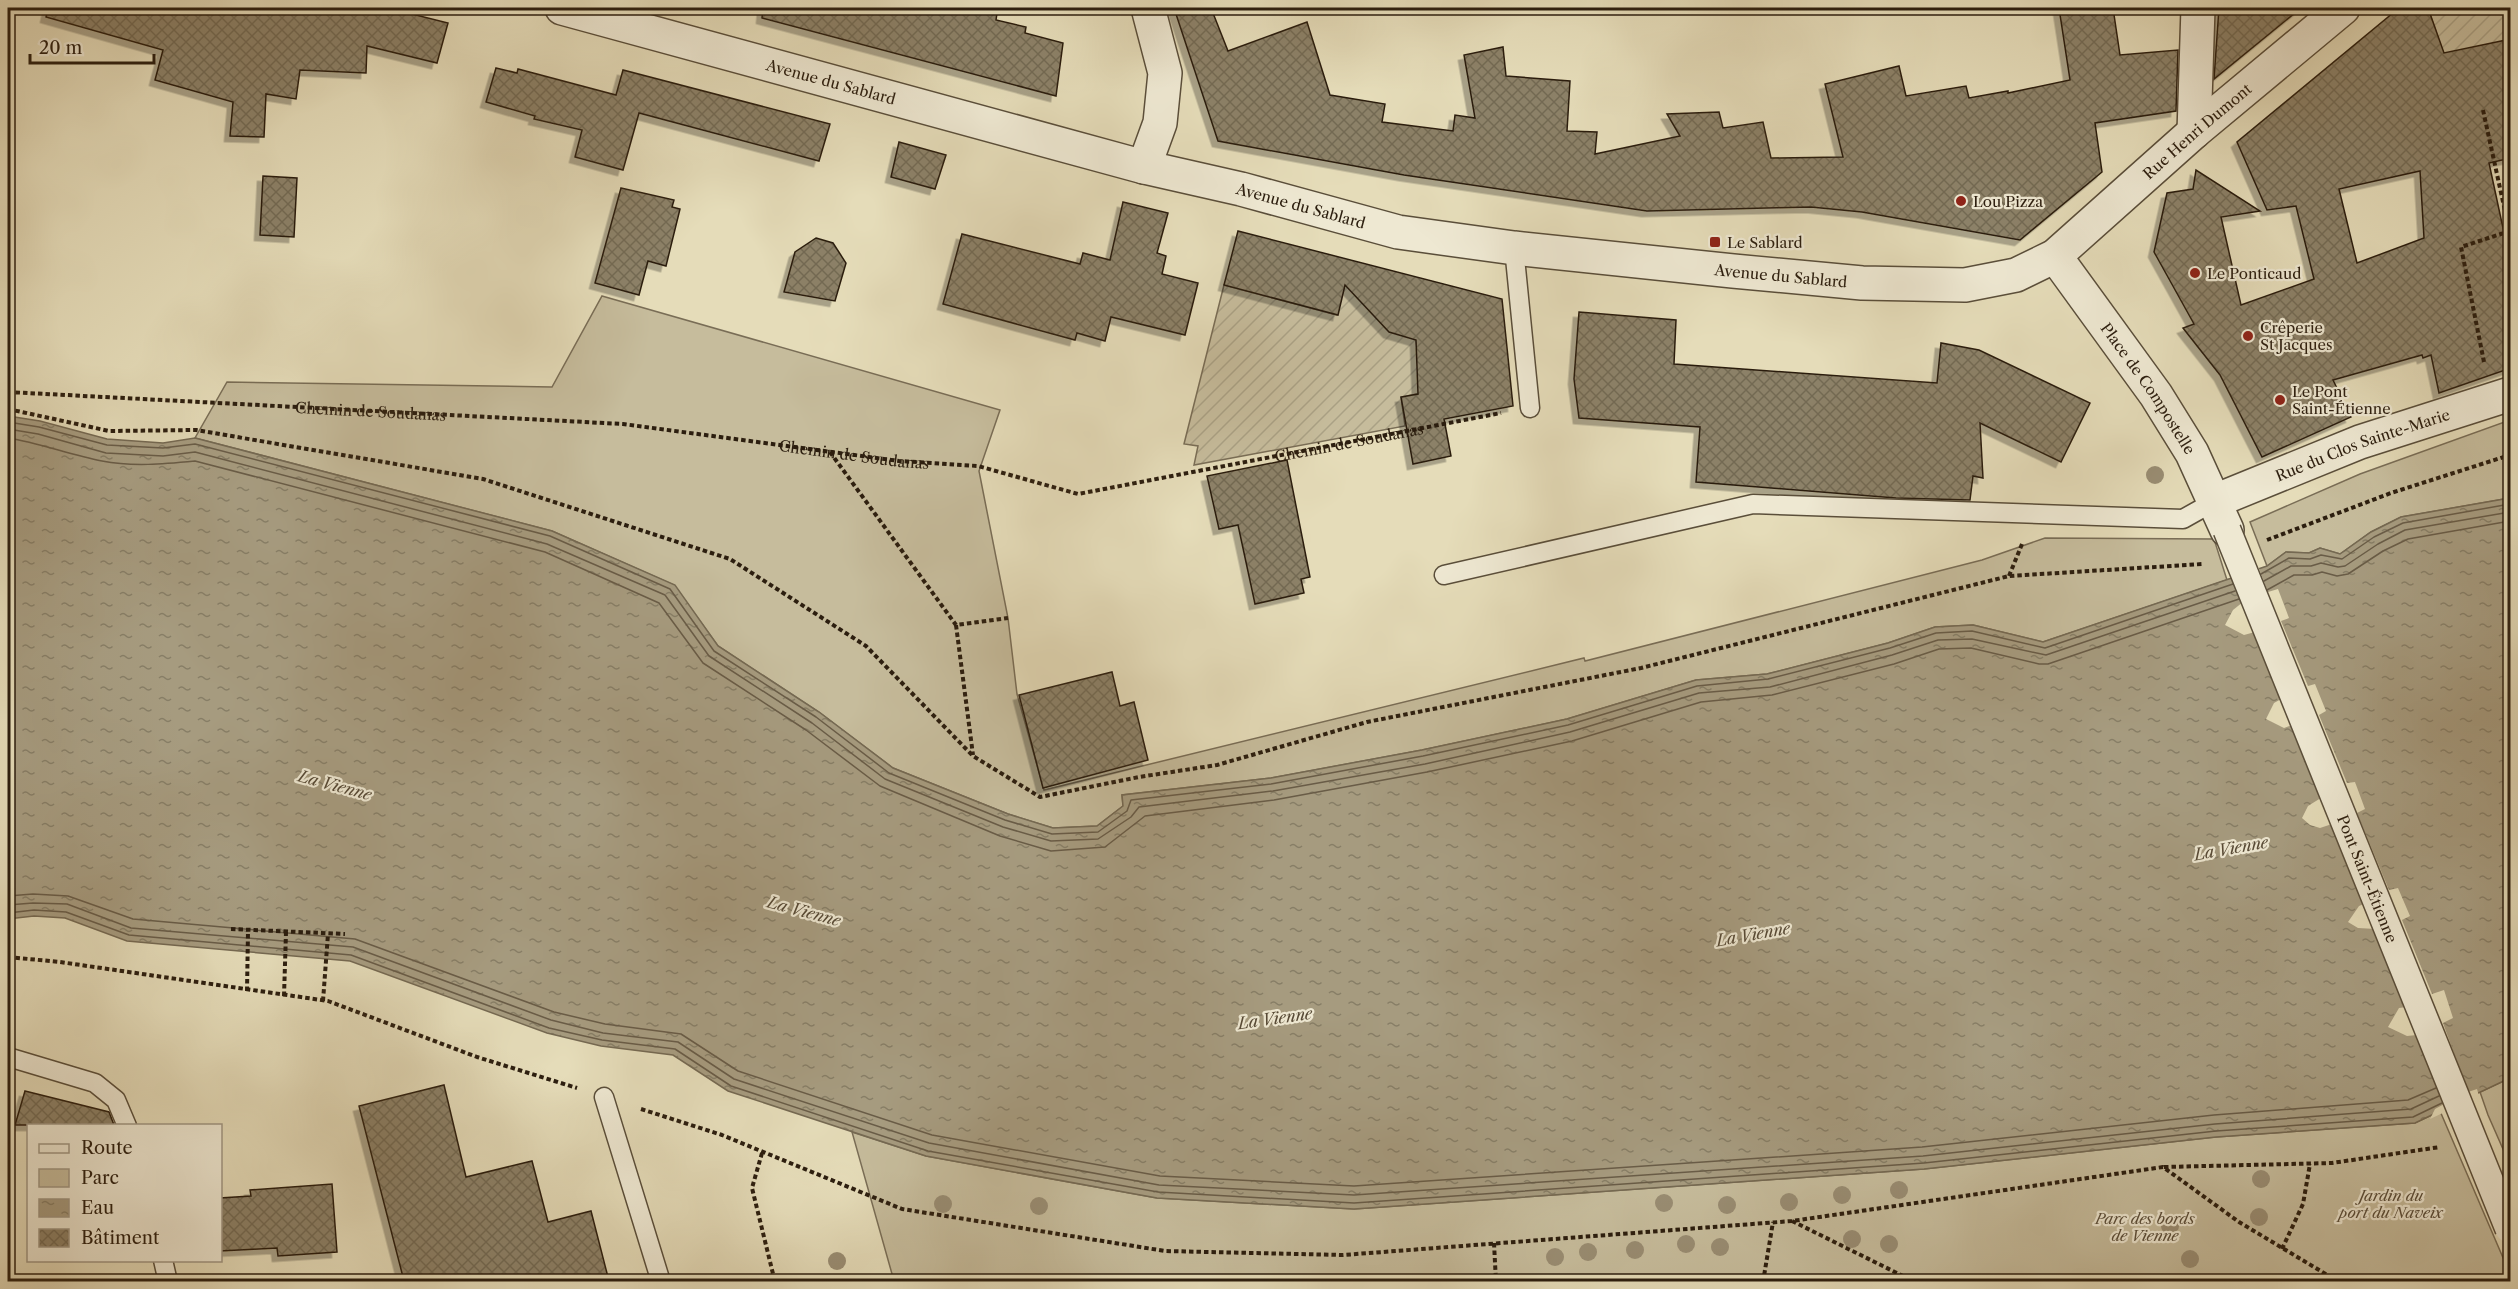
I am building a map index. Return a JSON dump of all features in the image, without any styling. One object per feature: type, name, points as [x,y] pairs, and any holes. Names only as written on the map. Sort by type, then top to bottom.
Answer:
[{"type":"street","name":"Avenue du Sablard","points":[[562,8],[1144,167],[1241,189],[1398,232],[1514,248],[1851,282],[1965,285],[2016,275],[2055,256]]},
{"type":"street","points":[[1144,167],[1160,123],[1165,72],[1148,8]]},
{"type":"street","points":[[2194,132],[2198,8]]},
{"type":"street","name":"Rue Henri Dumont","points":[[2055,256],[2194,132],[2343,8]]},
{"type":"street","name":"Place de Compostelle","points":[[2055,256],[2162,405],[2192,453],[2221,516]]},
{"type":"street","name":"Rue du Clos Sainte-Marie","points":[[2221,516],[2360,442],[2501,397]]},
{"type":"street","name":"Pont Saint-Étienne","points":[[2221,516],[2508,1229]]},
{"type":"lane","points":[[1514,248],[1530,408]]},
{"type":"lane","points":[[1444,575],[1753,504],[2183,519],[2221,516]]},
{"type":"lane","points":[[8,1057],[94,1083],[116,1100],[127,1124]]},
{"type":"lane","points":[[604,1096],[661,1281]]},
{"type":"lane","points":[[163,1262],[168,1281]]},
{"type":"path","points":[[2483,110],[2510,232],[2461,247],[2501,397]]},
{"type":"path","name":"Chemin de Soudanas","points":[[8,392],[622,424],[899,461],[978,466],[1078,494],[1530,408]]},
{"type":"path","points":[[8,409],[109,430],[196,430],[483,479],[730,559],[866,646],[974,756],[1040,797],[1139,777],[1217,765],[1367,722],[1641,668],[2009,576],[2212,563]]},
{"type":"path","points":[[830,452],[956,625],[974,756]]},
{"type":"path","points":[[2266,541],[2391,493],[2511,455]]},
{"type":"path","points":[[956,625],[1008,618]]},
{"type":"path","points":[[231,929],[345,934]]},
{"type":"path","points":[[247,991],[248,931]]},
{"type":"path","points":[[284,996],[286,932]]},
{"type":"path","points":[[322,1000],[328,934]]},
{"type":"path","points":[[8,957],[60,962],[247,991],[322,1000],[477,1057],[722,1135],[902,1209],[1165,1251],[1343,1255],[1792,1221],[2163,1167],[2332,1163],[2444,1146]]},
{"type":"path","points":[[762,1153],[752,1188],[775,1281]]},
{"type":"path","points":[[2282,1249],[2304,1204],[2310,1164]]},
{"type":"path","points":[[2163,1167],[2239,1222],[2339,1281]]},
{"type":"path","points":[[1792,1221],[1916,1281]]},
{"type":"path","points":[[1763,1281],[1773,1222]]},
{"type":"path","points":[[1494,1244],[1496,1281]]},
{"type":"green space","points":[[2428,8],[2510,8],[2510,47],[2461,105]]},
{"type":"green space","points":[[1351,261],[1416,340],[1422,393],[1401,397],[1405,426],[1194,465],[1198,446],[1184,444],[1224,285],[1337,315]]},
{"type":"green space","points":[[602,296],[1000,410],[979,471],[1008,618],[1017,694],[1044,790],[1584,658],[1585,661],[1982,560],[2045,538],[2214,539],[2227,580],[2043,642],[1973,625],[1935,627],[1888,643],[1767,674],[1696,680],[1567,719],[1422,750],[1271,778],[1122,795],[1123,806],[1097,826],[1053,828],[1008,814],[893,768],[819,712],[718,646],[674,585],[552,531],[195,438],[227,382],[552,387]]},
{"type":"green space","points":[[2510,420],[2510,498],[2401,517],[2371,532],[2340,554],[2320,548],[2309,553],[2286,552],[2267,566],[2250,522],[2360,474]]},
{"type":"green space","points":[[2510,1078],[2510,1165],[2480,1092]]},
{"type":"green space","name":"Jardin du port du Naveix","points":[[2440,1111],[2510,1274],[2510,1281],[894,1281],[852,1132],[926,1156],[1157,1198],[1354,1209],[1924,1169],[2216,1137],[2415,1123]]},
{"type":"water","name":"La Vienne","points":[[8,416],[40,421],[107,439],[163,443],[195,438],[552,531],[675,585],[718,646],[819,712],[893,768],[1008,814],[1053,828],[1097,826],[1123,806],[1122,795],[1271,778],[1422,750],[1567,719],[1696,680],[1767,674],[1888,643],[1935,627],[1973,625],[2043,642],[2267,566],[2286,552],[2309,553],[2320,548],[2340,554],[2371,532],[2401,517],[2510,498],[2510,1078],[2415,1123],[2216,1137],[1924,1169],[1354,1209],[1157,1198],[926,1156],[728,1091],[673,1055],[601,1046],[547,1033],[350,961],[127,941],[65,918],[34,916],[8,919]]},
{"type":"pier","points":[[2258,566],[2268,592],[2278,589],[2289,618],[2281,621],[2308,686],[2315,684],[2326,711],[2319,715],[2347,783],[2355,782],[2365,809],[2357,813],[2389,890],[2398,888],[2410,916],[2402,920],[2432,994],[2444,990],[2453,1018],[2443,1023],[2468,1092],[2477,1089],[2479,1096],[2430,1119],[2435,1109],[2446,1103],[2417,1035],[2407,1036],[2388,1027],[2399,1008],[2406,1007],[2376,929],[2358,928],[2348,922],[2359,906],[2366,903],[2335,823],[2320,828],[2310,825],[2302,818],[2308,806],[2324,796],[2292,725],[2284,728],[2266,719],[2274,703],[2283,698],[2255,632],[2244,635],[2225,625],[2233,610],[2243,602],[2231,575]]},
{"type":"building","points":[[48,8],[388,8],[448,23],[437,63],[367,46],[366,73],[300,70],[296,99],[266,94],[264,137],[230,136],[233,102],[155,80],[163,50],[46,17]]},
{"type":"building","points":[[763,8],[977,8],[997,13],[996,20],[1026,27],[1025,33],[1063,43],[1056,96],[762,18]]},
{"type":"building","points":[[1174,8],[1211,8],[1228,51],[1307,22],[1330,95],[1385,104],[1382,122],[1453,131],[1455,115],[1475,118],[1464,55],[1503,47],[1506,76],[1570,81],[1567,131],[1597,132],[1595,154],[1680,136],[1667,114],[1719,112],[1723,128],[1763,122],[1771,158],[1843,157],[1825,84],[1899,66],[1906,96],[1966,86],[1969,98],[2008,91],[2008,93],[2070,80],[2059,8],[2113,8],[2120,55],[2178,50],[2176,111],[2095,123],[2102,172],[2020,240],[1862,212],[1811,207],[1647,211],[1404,175],[1218,141]]},
{"type":"building","points":[[2219,8],[2301,8],[2214,79]]},
{"type":"building","points":[[2399,8],[2428,8],[2444,53],[2511,39],[2511,158],[2489,163],[2506,242],[2511,241],[2511,368],[2439,393],[2431,355],[2423,358],[2422,355],[2333,380],[2351,417],[2262,457],[2220,375],[2183,328],[2194,324],[2154,252],[2167,193],[2193,189],[2196,170],[2260,211],[2221,217],[2241,305],[2314,279],[2296,206],[2267,210],[2237,142]],"holes":[[[2420,171],[2424,238],[2357,263],[2339,189]]]},
{"type":"building","points":[[496,68],[517,73],[518,69],[616,95],[623,70],[830,124],[819,161],[639,113],[623,170],[575,157],[582,130],[534,119],[535,116],[486,102]]},
{"type":"building","points":[[899,142],[946,155],[935,189],[891,177]]},
{"type":"building","points":[[263,176],[297,178],[294,237],[260,235]]},
{"type":"building","points":[[621,188],[674,200],[672,207],[680,209],[666,266],[648,261],[639,295],[595,283]]},
{"type":"building","points":[[1123,202],[1168,213],[1157,253],[1166,256],[1162,274],[1198,283],[1185,335],[1111,317],[1105,341],[1077,333],[1075,340],[943,304],[962,234],[1080,264],[1083,253],[1110,260]]},
{"type":"building","points":[[1238,231],[1502,299],[1513,406],[1444,419],[1451,456],[1413,464],[1401,397],[1418,394],[1416,340],[1389,332],[1345,285],[1338,315],[1224,285]]},
{"type":"building","points":[[816,238],[833,243],[846,263],[835,301],[784,292],[795,252]]},
{"type":"building","points":[[1579,312],[1676,320],[1674,364],[1937,383],[1941,343],[1979,350],[2090,403],[2061,462],[1980,423],[1983,478],[1973,476],[1970,500],[1896,498],[1696,482],[1700,427],[1579,418],[1574,379]]},
{"type":"building","points":[[1287,460],[1310,577],[1301,579],[1304,593],[1255,604],[1238,525],[1219,529],[1207,476]]},
{"type":"building","points":[[1112,672],[1120,706],[1134,702],[1148,760],[1043,788],[1019,695]]},
{"type":"building","points":[[444,1085],[466,1177],[532,1161],[548,1222],[591,1211],[609,1281],[404,1281],[359,1106]]},
{"type":"building","points":[[25,1091],[109,1112],[114,1124],[27,1124],[15,1125]]},
{"type":"building","points":[[332,1184],[337,1252],[278,1256],[277,1248],[222,1251],[222,1198],[251,1196],[250,1190]]},
{"type":"place","name":"Lou Pizza","points":[[1961,201]]},
{"type":"place","name":"Le Sablard","points":[[1715,242]]},
{"type":"place","name":"Le Ponticaud","points":[[2195,273]]},
{"type":"place","name":"Crêperie St Jacques","points":[[2248,336]]},
{"type":"place","name":"Le Pont Saint-Étienne","points":[[2280,400]]},
{"type":"park label","name":"Parc des bords de Vienne","points":[[2145,1226]]}]
